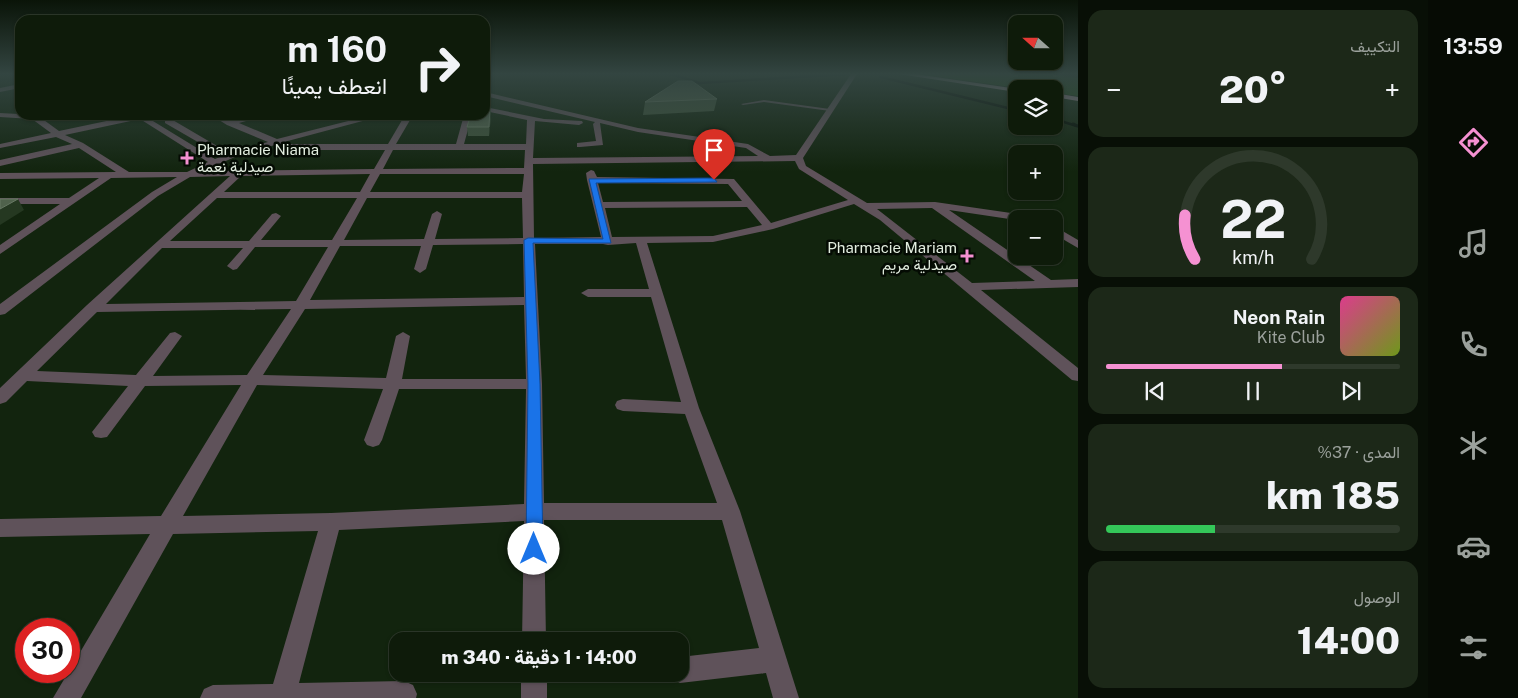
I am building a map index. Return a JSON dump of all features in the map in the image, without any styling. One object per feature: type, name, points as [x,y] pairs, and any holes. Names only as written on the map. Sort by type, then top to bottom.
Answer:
[{"type":"street","points":[[538,107],[611,124],[663,146],[768,158],[799,158]]},
{"type":"street","points":[[799,158],[832,107]]},
{"type":"street","points":[[0,114],[13,108]]},
{"type":"street","points":[[490,110],[531,119],[611,124]]},
{"type":"street","points":[[0,114],[15,116]]},
{"type":"street","points":[[531,119],[527,195],[534,384],[534,632]]},
{"type":"street","points":[[5,124],[25,120]]},
{"type":"street","points":[[38,120],[57,134],[128,176]]},
{"type":"street","points":[[0,146],[125,120]]},
{"type":"street","points":[[150,120],[213,162]]},
{"type":"street","points":[[166,120],[226,156]]},
{"type":"street","points":[[226,120],[273,142],[294,148],[459,148],[528,160]]},
{"type":"street","points":[[230,122],[240,120]]},
{"type":"street","points":[[0,310],[160,190],[187,175],[226,156],[361,120]]},
{"type":"street","points":[[66,698],[252,380],[301,304],[406,120]]},
{"type":"street","points":[[459,148],[467,120]]},
{"type":"street","points":[[580,145],[600,143],[597,124]]},
{"type":"street","points":[[0,163],[80,146]]},
{"type":"street","points":[[0,176],[128,176],[377,170],[528,160],[589,160],[663,146],[748,146],[768,158]]},
{"type":"street","points":[[799,158],[805,170],[868,206],[1078,376]]},
{"type":"street","points":[[589,160],[592,180],[608,242]]},
{"type":"street","points":[[0,398],[92,308],[240,172]]},
{"type":"street","points":[[0,250],[108,176]]},
{"type":"street","points":[[592,180],[730,180],[752,204],[768,227]]},
{"type":"street","points":[[215,195],[527,195]]},
{"type":"street","points":[[159,245],[528,240],[608,242],[713,239],[768,227],[857,200]]},
{"type":"street","points":[[0,202],[71,201]]},
{"type":"street","points":[[598,205],[752,204]]},
{"type":"street","points":[[868,206],[935,205],[1008,215]]},
{"type":"street","points":[[935,205],[1048,284]]},
{"type":"street","points":[[420,270],[437,214]]},
{"type":"street","points":[[232,266],[276,216]]},
{"type":"street","points":[[1063,235],[1078,245]]},
{"type":"street","points":[[640,241],[691,408],[730,511],[786,698]]},
{"type":"street","points":[[969,287],[1078,283]]},
{"type":"street","points":[[588,292],[657,293]]},
{"type":"street","points":[[92,308],[531,301]]},
{"type":"street","points":[[101,432],[175,336]]},
{"type":"street","points":[[373,440],[393,384],[403,336]]},
{"type":"street","points":[[22,376],[142,381],[252,380],[393,384],[534,384]]},
{"type":"street","points":[[624,405],[691,408]]},
{"type":"street","points":[[0,528],[331,522],[534,512],[730,511]]},
{"type":"street","points":[[282,697],[331,522]]},
{"type":"street","points":[[689,669],[774,659]]},
{"type":"street","points":[[534,682],[534,698]]},
{"type":"street","points":[[213,698],[404,694]]},
{"type":"lane","points":[[805,107],[830,110]]},
{"type":"building","points":[[469,120],[489,120],[489,127],[467,127]]},
{"type":"building","points":[[0,199],[18,199],[0,209]]},
{"type":"waterway","points":[[1002,107],[1008,108]]},
{"type":"waterway","points":[[1063,122],[1077,126]]},
{"type":"waterway","points":[[1073,124],[1078,126]]},
{"type":"place","name":"Pharmacie Niama صيدلية نعمة","points":[[187,158]]},
{"type":"place","name":"Pharmacie Mariam صيدلية مريم","points":[[967,256]]},
{"type":"route","points":[[534,549],[534,384],[528,240],[608,242],[592,180],[714,180]]}]
